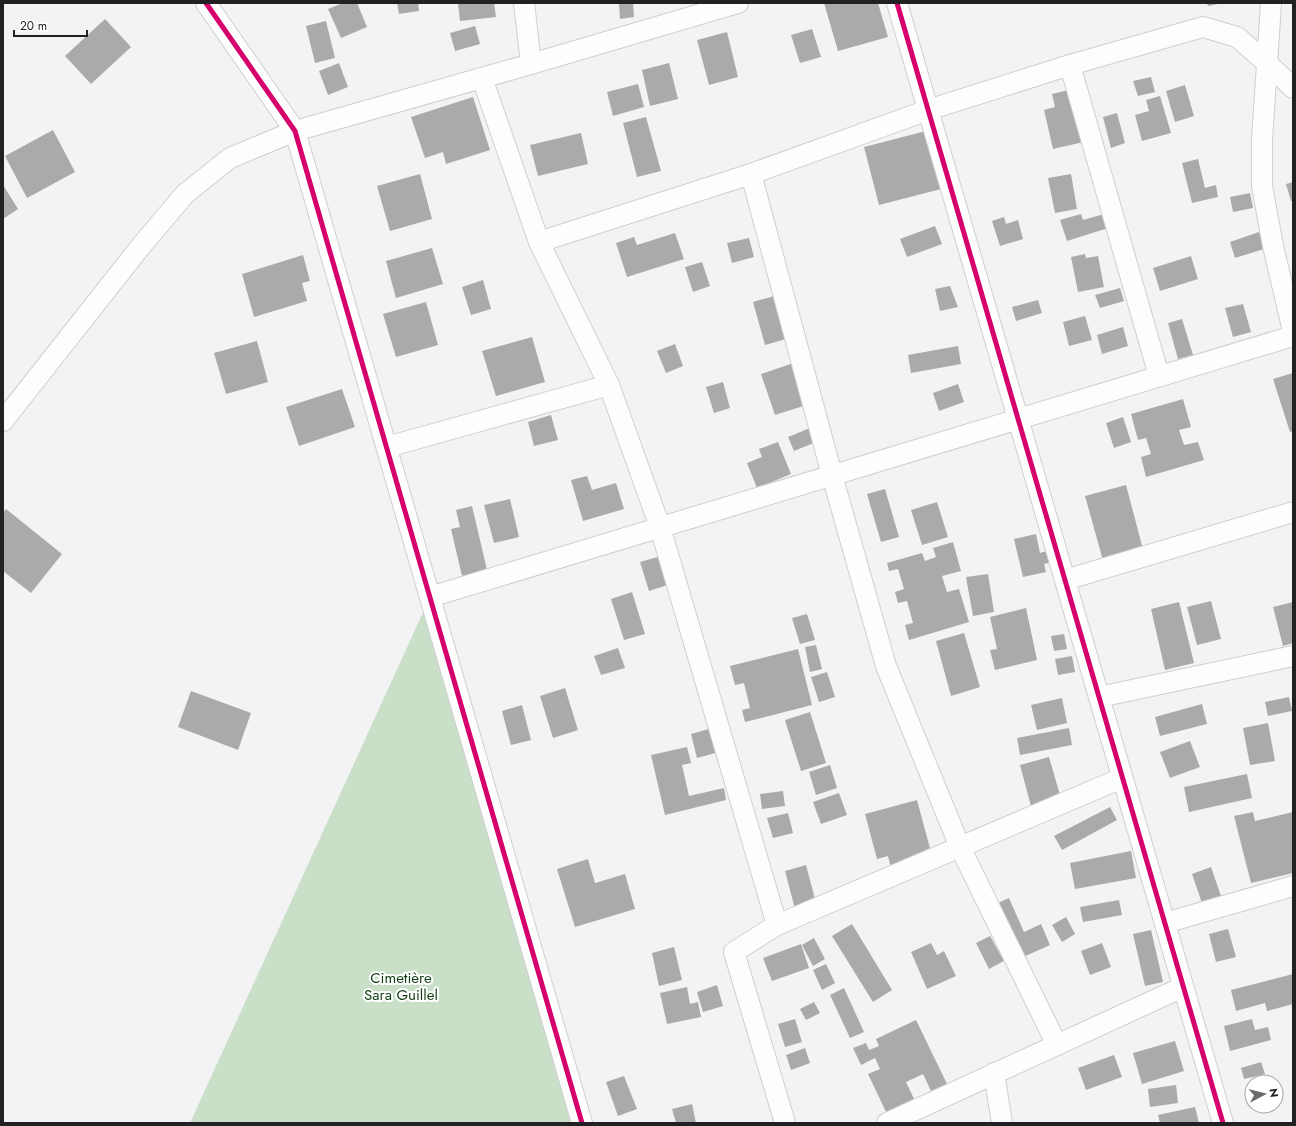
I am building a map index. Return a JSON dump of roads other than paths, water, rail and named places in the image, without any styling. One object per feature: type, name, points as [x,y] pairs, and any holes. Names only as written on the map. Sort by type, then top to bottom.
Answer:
[{"type":"street","points":[[206,3],[296,131],[582,1123]]},
{"type":"street","points":[[524,3],[531,64]]},
{"type":"street","points":[[3,421],[140,246],[185,194],[230,158],[296,131],[738,3]]},
{"type":"street","points":[[896,3],[1223,1123]]},
{"type":"street","points":[[1271,3],[1262,140],[1262,186],[1273,246],[1293,331]]},
{"type":"street","points":[[539,242],[751,174],[928,110],[1070,65],[1203,27],[1237,37],[1268,63],[1293,88]]},
{"type":"street","points":[[1070,65],[1159,376]]},
{"type":"street","points":[[482,78],[539,242],[609,385],[660,527],[777,925]]},
{"type":"street","points":[[751,174],[832,475],[886,666],[960,847],[1057,1045]]},
{"type":"street","points":[[430,597],[1293,336]]},
{"type":"street","points":[[387,447],[609,385]]},
{"type":"street","points":[[1065,580],[1293,512]]},
{"type":"street","points":[[1099,697],[1293,656]]},
{"type":"street","points":[[785,1123],[734,952],[777,925],[1122,778]]},
{"type":"street","points":[[1165,923],[1293,886]]},
{"type":"street","points":[[887,1123],[1183,987]]},
{"type":"street","points":[[994,1074],[1002,1123]]},
{"type":"park label","name":"Cimetière Sara Guillel","points":[[401,986]]}]
